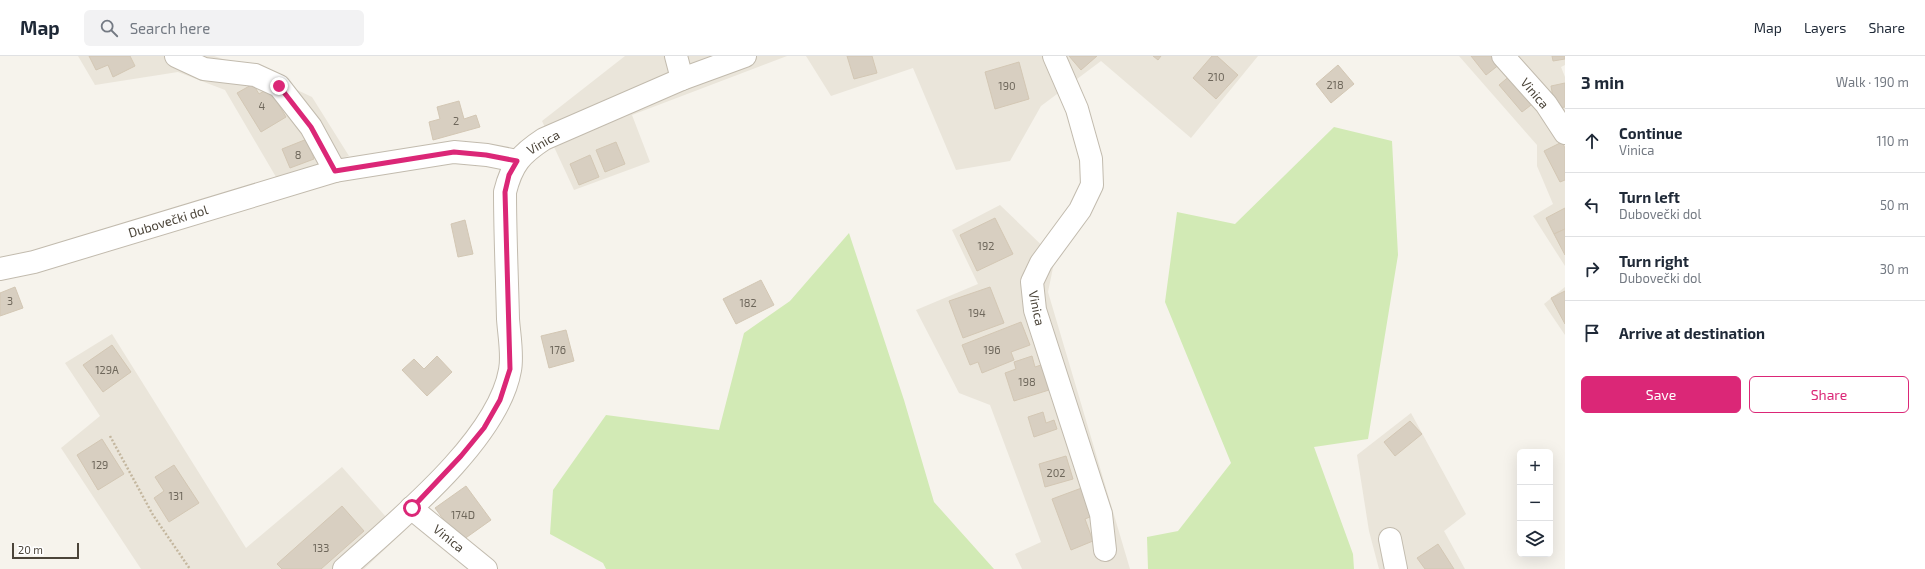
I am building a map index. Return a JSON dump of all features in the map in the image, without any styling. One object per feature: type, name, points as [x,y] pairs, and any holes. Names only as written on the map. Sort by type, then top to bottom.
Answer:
[{"type":"street","points":[[176,56],[204,68],[255,75],[279,86],[311,127],[335,171]]},
{"type":"street","points":[[676,56],[682,79]]},
{"type":"street","name":"Vinica","points":[[344,569],[412,508],[461,456],[484,428],[500,400],[510,369],[505,192],[509,175],[517,161],[526,151],[544,139],[682,79],[745,56]]},
{"type":"street","name":"Vinica","points":[[1054,56],[1077,109],[1091,159],[1092,185],[1080,210],[1041,263],[1032,282],[1035,310],[1101,514],[1105,550]]},
{"type":"street","name":"Vinica","points":[[1503,56],[1546,104],[1565,133]]},
{"type":"street","name":"Dubovečki dol","points":[[0,269],[34,262],[335,171],[454,152],[486,155],[517,161]]},
{"type":"street","name":"Vinica","points":[[412,508],[486,569]]},
{"type":"street","points":[[1390,539],[1396,569]]},
{"type":"path","points":[[110,436],[153,515],[190,569]]},
{"type":"shaded area","points":[[78,56],[214,56],[250,68],[312,97],[349,156],[276,177],[225,90],[178,72],[95,85]]},
{"type":"shaded area","points":[[625,56],[787,56],[632,115],[650,162],[574,190],[542,121]]},
{"type":"shaded area","points":[[806,56],[1258,56],[1191,138],[1101,61],[1041,106],[1010,161],[956,170],[913,68],[831,96]]},
{"type":"shaded area","points":[[1459,56],[1565,56],[1565,65],[1561,67],[1565,77],[1565,266],[1533,216],[1553,204],[1537,166],[1537,145]]},
{"type":"shaded area","points":[[1000,205],[1055,258],[1048,292],[1130,569],[1022,569],[1015,554],[1041,542],[990,405],[959,393],[916,310],[978,284],[952,230]]},
{"type":"shaded area","points":[[1565,287],[1565,335],[1544,304]]},
{"type":"shaded area","points":[[112,334],[246,548],[342,467],[401,534],[364,569],[141,569],[61,448],[100,416],[65,363]]},
{"type":"shaded area","points":[[1411,413],[1466,514],[1444,531],[1465,569],[1379,569],[1369,531],[1357,455]]},
{"type":"green space","points":[[1334,127],[1392,141],[1398,255],[1368,439],[1314,447],[1353,554],[1354,569],[1148,569],[1147,537],[1178,531],[1231,463],[1165,302],[1177,212],[1235,224]]},
{"type":"green space","points":[[849,233],[904,400],[934,502],[994,569],[606,569],[603,563],[550,534],[553,490],[606,415],[719,430],[744,333],[790,301]]},
{"type":"building","points":[[89,56],[130,56],[135,66],[113,77],[108,65],[96,70]]},
{"type":"building","points":[[847,56],[872,56],[877,73],[854,79]]},
{"type":"building","points":[[1069,56],[1097,56],[1081,70]]},
{"type":"building","points":[[1153,56],[1161,56],[1158,60]]},
{"type":"building","points":[[1212,56],[1217,56],[1238,75],[1216,99],[1193,78]]},
{"type":"building","points":[[1471,56],[1493,56],[1500,64],[1486,75]]},
{"type":"building","points":[[1552,56],[1565,56],[1565,59],[1553,61]]},
{"type":"building","points":[[1019,62],[1029,99],[995,109],[985,72]]},
{"type":"building","points":[[1338,65],[1354,84],[1331,103],[1316,84]]},
{"type":"building","points":[[1512,74],[1535,102],[1522,112],[1499,85]]},
{"type":"building","points":[[1565,83],[1565,107],[1555,109],[1551,86]]},
{"type":"building","points":[[253,84],[259,94],[269,88],[286,117],[261,132],[237,93]]},
{"type":"building","points":[[459,101],[464,119],[476,115],[480,127],[433,140],[429,122],[440,119],[437,107]]},
{"type":"building","points":[[307,139],[314,159],[290,168],[282,149]]},
{"type":"building","points":[[616,142],[625,164],[605,172],[596,150]]},
{"type":"building","points":[[1562,142],[1565,148],[1565,180],[1560,182],[1544,151]]},
{"type":"building","points":[[590,155],[599,177],[579,185],[570,164]]},
{"type":"building","points":[[1565,208],[1565,229],[1554,234],[1546,218]]},
{"type":"building","points":[[995,218],[1013,254],[977,271],[960,235]]},
{"type":"building","points":[[465,220],[473,254],[458,257],[451,224]]},
{"type":"building","points":[[1565,229],[1565,255],[1554,234]]},
{"type":"building","points":[[761,280],[774,305],[736,324],[723,299]]},
{"type":"building","points":[[15,287],[23,308],[0,316],[0,293]]},
{"type":"building","points":[[990,287],[1004,323],[963,338],[949,301]]},
{"type":"building","points":[[1565,291],[1565,324],[1551,298]]},
{"type":"building","points":[[1021,322],[1030,345],[1011,352],[1014,360],[982,373],[978,362],[970,365],[962,345]]},
{"type":"building","points":[[566,330],[574,361],[549,368],[541,336]]},
{"type":"building","points":[[112,345],[131,372],[103,392],[83,365]]},
{"type":"building","points":[[437,356],[452,372],[427,396],[402,370],[414,359],[424,369]]},
{"type":"building","points":[[1032,356],[1035,367],[1041,365],[1049,390],[1014,401],[1005,373],[1016,369],[1014,362]]},
{"type":"building","points":[[1043,412],[1046,423],[1054,420],[1057,429],[1034,437],[1028,417]]},
{"type":"building","points":[[1410,421],[1422,434],[1395,456],[1384,442]]},
{"type":"building","points":[[102,439],[124,474],[98,490],[77,455]]},
{"type":"building","points":[[1066,456],[1073,479],[1045,487],[1039,464]]},
{"type":"building","points":[[174,465],[199,503],[169,522],[154,498],[164,491],[155,477]]},
{"type":"building","points":[[466,486],[491,520],[460,542],[435,508]]},
{"type":"building","points":[[1087,486],[1097,514],[1085,519],[1093,541],[1071,550],[1052,499]]},
{"type":"building","points":[[342,506],[364,531],[321,569],[282,569],[277,564]]},
{"type":"building","points":[[1438,544],[1454,569],[1425,569],[1417,558]]},
{"type":"route","points":[[279,86],[311,127],[335,171],[454,152],[486,155],[517,161],[509,175],[505,192],[510,369],[500,400],[484,428],[461,456],[412,508]]}]
